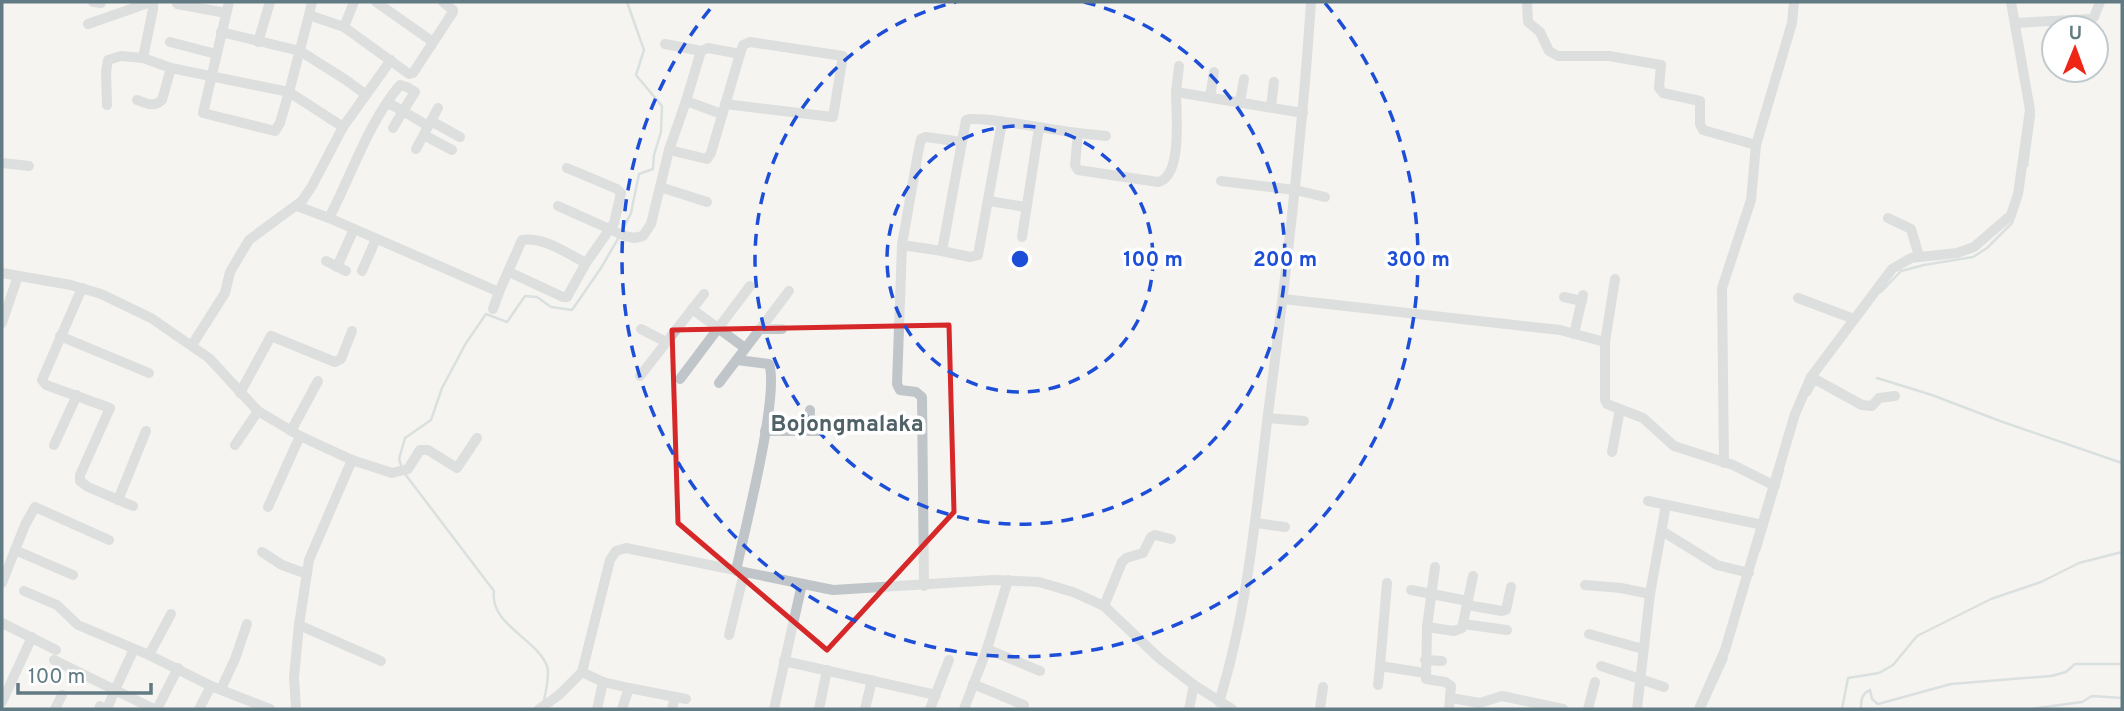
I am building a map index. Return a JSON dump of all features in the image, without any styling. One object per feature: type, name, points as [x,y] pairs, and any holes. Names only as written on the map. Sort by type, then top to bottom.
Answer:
[{"type":"street","points":[[88,24],[152,2],[143,58]]},
{"type":"street","points":[[229,2],[204,114],[272,131],[277,130],[280,123],[312,2]]},
{"type":"street","points":[[258,42],[270,2]]},
{"type":"street","points":[[344,27],[354,2]]},
{"type":"street","points":[[376,2],[433,42]]},
{"type":"street","points":[[309,15],[344,27],[405,73],[413,73],[454,11],[443,2]]},
{"type":"street","points":[[1219,702],[1235,647],[1256,523],[1295,190],[1311,2]]},
{"type":"street","points":[[1527,2],[1528,22],[1540,32],[1552,54],[1609,57],[1661,65],[1659,88],[1663,93],[1700,101],[1700,124],[1703,130],[1756,145]]},
{"type":"street","points":[[1724,463],[1722,288],[1751,200],[1756,145],[1791,23],[1794,2]]},
{"type":"street","points":[[1699,709],[1716,677],[1795,414],[1812,378],[1892,269],[1911,258],[1957,253],[1974,247],[2011,215],[2018,194],[2030,110],[2018,22],[2011,2]]},
{"type":"street","points":[[2018,22],[2091,19],[2100,2]]},
{"type":"street","points":[[177,4],[226,13]]},
{"type":"street","points":[[221,32],[300,51],[365,94]]},
{"type":"street","points":[[669,150],[707,159],[711,153],[723,109],[744,45],[750,42],[843,56],[833,117],[723,109],[685,101]]},
{"type":"street","points":[[170,43],[216,54]]},
{"type":"street","points":[[665,44],[701,51],[708,48],[740,54]]},
{"type":"street","points":[[558,206],[616,233],[634,238],[643,236],[651,224],[669,150],[701,51]]},
{"type":"street","points":[[107,105],[108,60],[121,56],[143,58],[172,68],[289,92],[343,127]]},
{"type":"street","points":[[191,345],[225,293],[230,272],[249,240],[296,206],[312,186],[343,127],[391,60]]},
{"type":"street","points":[[1078,133],[1075,165],[1078,170],[1164,181],[1175,157],[1179,66]]},
{"type":"street","points":[[137,100],[152,105],[158,104],[162,100],[172,68]]},
{"type":"street","points":[[1210,97],[1214,72]]},
{"type":"street","points":[[1240,102],[1244,79]]},
{"type":"street","points":[[1271,107],[1274,82]]},
{"type":"street","points":[[328,218],[370,134],[400,85],[415,93],[393,128]]},
{"type":"street","points":[[1176,92],[1303,113]]},
{"type":"street","points":[[388,103],[428,128],[453,150]]},
{"type":"street","points":[[416,149],[438,108]]},
{"type":"street","points":[[942,251],[966,120],[970,118],[1106,136]]},
{"type":"street","points":[[902,245],[970,257],[978,255],[1002,122]]},
{"type":"street","points":[[428,128],[460,137]]},
{"type":"street","points":[[1022,237],[1039,128]]},
{"type":"street","points":[[920,586],[922,397],[916,392],[900,390],[897,384],[902,245],[921,139],[926,137],[962,142]]},
{"type":"street","points":[[2,163],[29,166]]},
{"type":"street","points":[[509,272],[567,297],[586,263],[616,233],[621,193],[567,168]]},
{"type":"street","points":[[1221,181],[1295,190],[1325,197]]},
{"type":"street","points":[[660,187],[707,202]]},
{"type":"street","points":[[989,201],[1027,207]]},
{"type":"street","points":[[296,206],[499,292]]},
{"type":"street","points":[[1888,218],[1910,229],[1919,256]]},
{"type":"street","points":[[326,261],[342,269],[354,229]]},
{"type":"street","points":[[362,271],[376,239]]},
{"type":"street","points":[[493,309],[521,243],[526,239],[545,243],[586,263]]},
{"type":"street","points":[[2,273],[82,288],[151,317],[209,358],[258,411],[295,434],[352,460],[392,473],[408,469],[420,450],[424,449],[458,468],[477,438]]},
{"type":"street","points":[[2,323],[18,276]]},
{"type":"street","points":[[1615,279],[1605,342],[1607,404],[1643,418],[1674,446],[1724,463],[1775,486]]},
{"type":"street","points":[[680,379],[750,286]]},
{"type":"street","points":[[82,288],[42,380],[46,385],[110,408],[80,475],[80,481],[133,506]]},
{"type":"street","points":[[719,383],[789,291]]},
{"type":"street","points":[[640,376],[704,295]]},
{"type":"street","points":[[1564,297],[1582,298],[1574,334]]},
{"type":"street","points":[[1798,298],[1854,319]]},
{"type":"street","points":[[1283,299],[1560,330],[1605,342]]},
{"type":"street","points":[[692,309],[745,348]]},
{"type":"street","points":[[641,328],[666,342]]},
{"type":"street","points":[[760,330],[782,328]]},
{"type":"street","points":[[240,393],[271,337],[335,362],[341,359],[352,331]]},
{"type":"street","points":[[60,336],[149,373]]},
{"type":"street","points":[[729,635],[769,411],[771,370],[769,364],[737,360]]},
{"type":"street","points":[[1812,378],[1869,407],[1879,398],[1895,396]]},
{"type":"street","points":[[268,507],[314,383],[318,381]]},
{"type":"street","points":[[54,445],[77,395]]},
{"type":"street","points":[[1612,452],[1620,409]]},
{"type":"street","points":[[808,431],[810,410]]},
{"type":"street","points":[[235,445],[258,411]]},
{"type":"street","points":[[1268,418],[1304,421]]},
{"type":"street","points":[[765,430],[820,431]]},
{"type":"street","points":[[118,500],[146,431]]},
{"type":"street","points":[[296,709],[295,677],[299,625],[309,560],[352,460]]},
{"type":"street","points":[[1648,500],[1763,525]]},
{"type":"street","points":[[1637,709],[1650,594],[1666,505]]},
{"type":"street","points":[[2,583],[5,566],[36,507],[109,540]]},
{"type":"street","points":[[1256,523],[1285,527]]},
{"type":"street","points":[[1662,531],[1717,565],[1749,573]]},
{"type":"street","points":[[1104,606],[1122,562],[1143,552],[1151,537],[1155,535],[1171,539]]},
{"type":"street","points":[[539,709],[572,685],[582,672],[610,560],[616,551],[630,548],[833,590],[1008,580],[1039,582],[1073,592],[1104,606],[1152,652],[1194,685],[1232,709]]},
{"type":"street","points":[[15,550],[73,575]]},
{"type":"street","points":[[262,552],[282,565],[307,574]]},
{"type":"street","points":[[1435,567],[1427,627],[1425,673],[1427,680],[1451,685],[1449,709]]},
{"type":"street","points":[[1427,627],[1459,631],[1474,576]]},
{"type":"street","points":[[964,709],[987,649],[1008,580]]},
{"type":"street","points":[[1378,685],[1387,583]]},
{"type":"street","points":[[774,709],[802,584]]},
{"type":"street","points":[[1585,585],[1650,594]]},
{"type":"street","points":[[1411,590],[1502,611],[1506,610],[1511,587]]},
{"type":"street","points":[[24,591],[63,609],[78,625],[178,668],[244,705],[270,709]]},
{"type":"street","points":[[149,655],[171,614]]},
{"type":"street","points":[[2,623],[32,637],[55,655],[115,690],[155,709],[178,668]]},
{"type":"street","points":[[199,709],[235,659],[247,624]]},
{"type":"street","points":[[1463,624],[1507,630]]},
{"type":"street","points":[[299,625],[381,661]]},
{"type":"street","points":[[1589,634],[1643,649]]},
{"type":"street","points":[[2,702],[32,637]]},
{"type":"street","points":[[102,708],[115,690],[134,649]]},
{"type":"street","points":[[987,649],[1040,671]]},
{"type":"street","points":[[930,709],[949,660]]},
{"type":"street","points":[[1425,660],[1442,661]]},
{"type":"street","points":[[785,661],[936,695]]},
{"type":"street","points":[[1380,666],[1425,673]]},
{"type":"street","points":[[1601,666],[1664,687]]},
{"type":"street","points":[[819,709],[827,670]]},
{"type":"street","points":[[582,672],[603,682],[681,698],[672,709]]},
{"type":"street","points":[[865,709],[872,680]]},
{"type":"street","points":[[597,709],[603,682]]},
{"type":"street","points":[[1588,709],[1595,682]]},
{"type":"street","points":[[974,684],[1024,705]]},
{"type":"street","points":[[1189,709],[1194,685]]},
{"type":"street","points":[[1320,709],[1323,687]]},
{"type":"street","points":[[622,709],[629,688]]},
{"type":"street","points":[[55,709],[62,695]]},
{"type":"street","points":[[1451,698],[1480,703],[1502,696],[1563,709]]},
{"type":"highlighted area","points":[[949,325],[954,512],[827,650],[678,523],[672,330]]},
{"type":"waterway","points":[[622,231],[631,213],[639,174],[653,169],[661,132],[662,106],[636,75],[644,50],[627,2]]},
{"type":"waterway","points":[[2027,166],[2034,114]]},
{"type":"waterway","points":[[1881,292],[1901,271],[1973,257],[1987,248],[2012,223],[2014,217]]},
{"type":"waterway","points":[[402,468],[399,459],[405,438],[431,420],[442,388],[466,343],[486,314],[507,322],[525,296],[537,297],[551,307],[572,310],[619,237]]},
{"type":"waterway","points":[[1877,378],[2122,463]]},
{"type":"waterway","points":[[1809,395],[1816,382]]},
{"type":"waterway","points":[[1759,551],[1783,470]]},
{"type":"waterway","points":[[405,474],[494,591],[494,603],[499,613],[542,656],[548,674],[544,700]]},
{"type":"waterway","points":[[1842,709],[1848,678],[1879,673],[1893,665],[1917,636],[1991,599],[2041,582],[2079,563],[2122,552]]},
{"type":"waterway","points":[[1705,706],[1727,658]]},
{"type":"waterway","points":[[1861,709],[1863,696],[1870,690],[1872,699],[1878,704],[1951,684],[2051,676],[2066,672],[2075,664],[2122,664]]},
{"type":"waterway","points":[[2031,709],[2082,702],[2092,696],[2122,698]]},
{"type":"district","name":"Bojongmalaka","points":[[847,423]]}]
